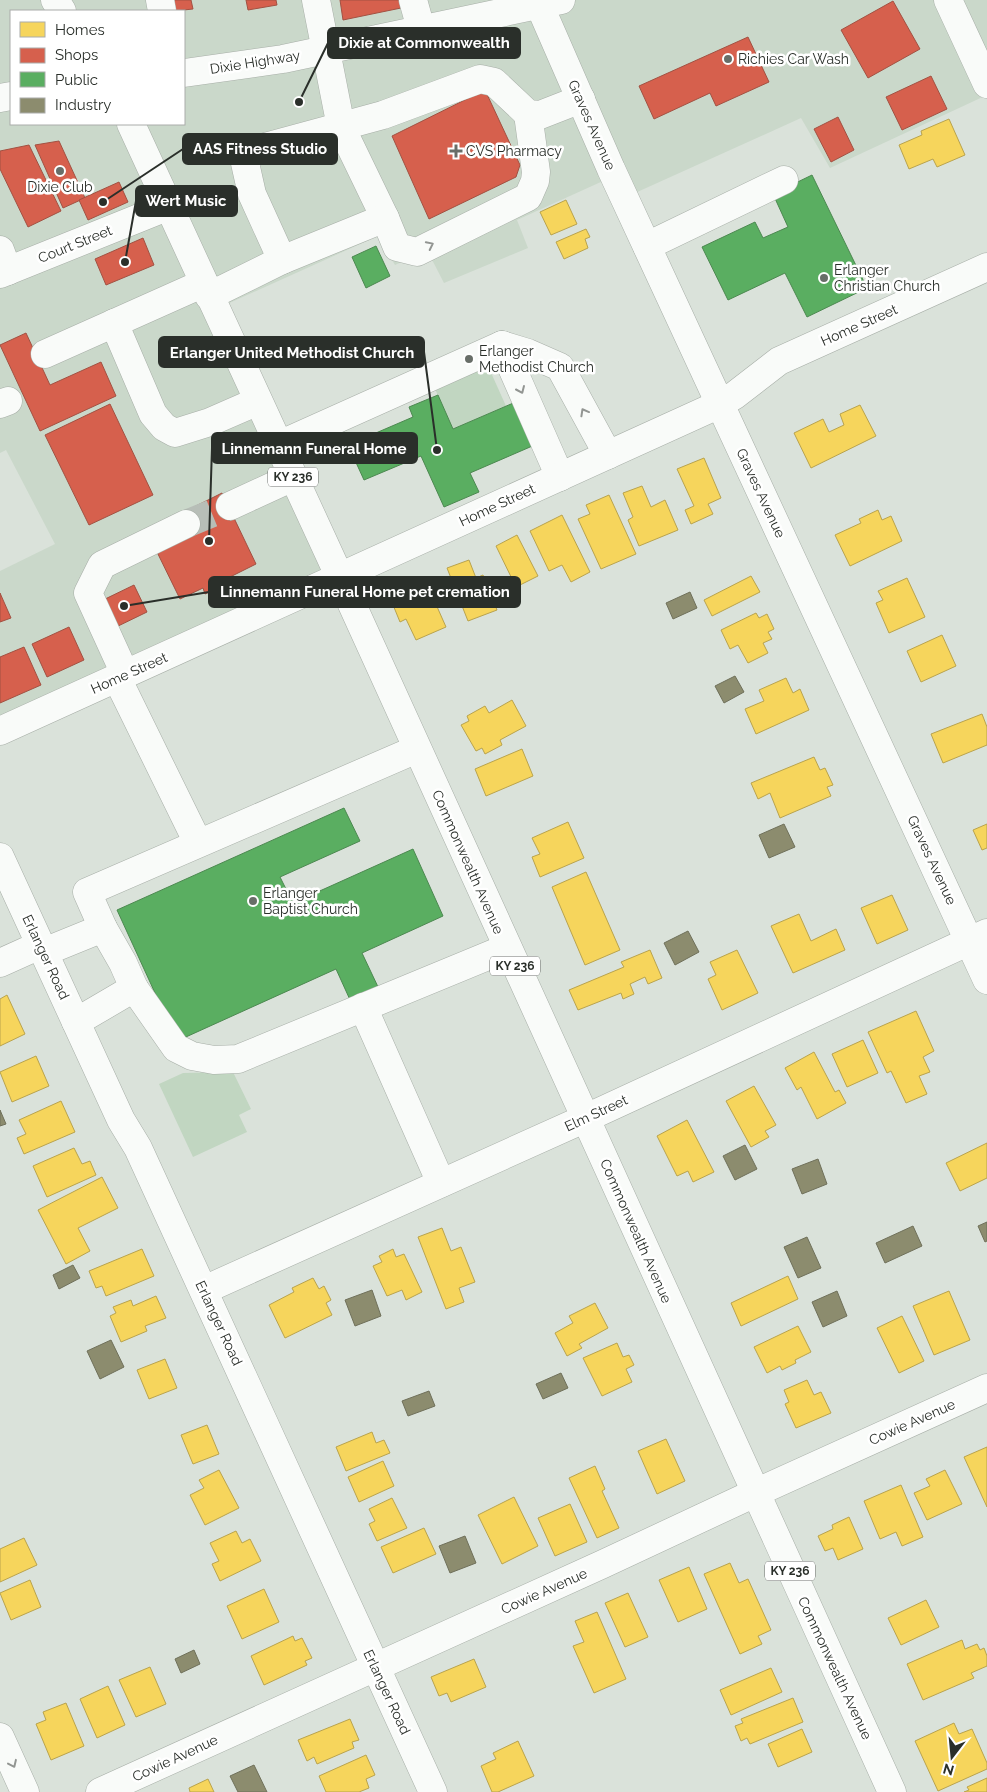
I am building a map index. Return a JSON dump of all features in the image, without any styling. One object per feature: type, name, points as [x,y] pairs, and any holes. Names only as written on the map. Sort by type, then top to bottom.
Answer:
[{"type":"street","points":[[316,0],[341,127],[397,247],[417,252],[528,196],[535,181],[536,172],[528,114]]},
{"type":"street","points":[[413,0],[421,29]]},
{"type":"street","points":[[948,0],[987,84]]},
{"type":"street","name":"Dixie Highway","points":[[185,73],[284,59],[550,2]]},
{"type":"street","name":"Graves Avenue","points":[[550,2],[581,99],[720,404],[978,937],[987,980]]},
{"type":"street","points":[[282,260],[252,194],[245,163],[254,150],[383,116],[480,79],[494,82],[528,114],[540,115],[581,99]]},
{"type":"street","name":"Commonwealth Avenue","points":[[131,125],[892,1792]]},
{"type":"street","points":[[647,246],[784,180]]},
{"type":"street","name":"Court Street","points":[[3,265],[169,206]]},
{"type":"street","points":[[45,354],[114,323],[207,290],[385,218]]},
{"type":"street","name":"Home Street","points":[[0,730],[720,404],[780,361],[987,267]]},
{"type":"street","points":[[114,323],[153,414],[164,427],[175,433],[210,422],[258,401]]},
{"type":"street","points":[[279,446],[502,345],[528,353],[560,367],[608,455]]},
{"type":"street","points":[[502,345],[560,477]]},
{"type":"street","points":[[230,506],[293,477]]},
{"type":"street","points":[[186,524],[102,565],[88,593],[121,676],[198,843]]},
{"type":"street","points":[[417,749],[87,892],[103,928],[123,963],[134,988],[176,1048],[192,1056],[214,1060],[238,1059],[507,948]]},
{"type":"street","name":"Erlanger Road","points":[[0,857],[121,1120],[138,1148],[204,1290],[433,1792]]},
{"type":"street","points":[[0,963],[103,928]]},
{"type":"street","name":"Elm Street","points":[[204,1290],[584,1119],[978,937]]},
{"type":"street","points":[[76,1022],[134,988]]},
{"type":"street","points":[[363,1007],[441,1183]]},
{"type":"street","name":"Cowie Avenue","points":[[100,1792],[987,1388]]},
{"type":"street","points":[[0,1737],[25,1792]]},
{"type":"shaded area","points":[[0,0],[987,0],[987,95],[830,168],[801,118],[624,198],[614,176],[517,220],[528,248],[444,283],[427,250],[395,265],[378,236],[216,309],[339,578],[0,731],[0,571],[55,544],[6,450],[0,453]]},
{"type":"shaded area","points":[[488,366],[506,406],[453,429],[435,389]]},
{"type":"shaded area","points":[[233,1072],[251,1109],[239,1115],[247,1132],[193,1157],[159,1084],[183,1073]]},
{"type":"building: Homes","points":[[949,119],[965,155],[937,167],[933,159],[909,169],[899,145],[922,135],[921,131]]},
{"type":"building: Homes","points":[[566,200],[577,224],[551,235],[540,212]]},
{"type":"building: Homes","points":[[586,229],[590,237],[585,239],[588,248],[564,259],[556,242]]},
{"type":"building: Homes","points":[[860,405],[876,436],[811,468],[794,433],[823,419],[829,432],[844,425],[840,414]]},
{"type":"building: Homes","points":[[704,458],[721,498],[708,504],[713,514],[691,524],[685,510],[694,506],[677,469]]},
{"type":"building: Homes","points":[[642,486],[651,507],[665,500],[678,530],[639,546],[628,520],[633,517],[623,493]]},
{"type":"building: Homes","points":[[609,495],[636,554],[601,569],[578,519],[590,514],[586,505]]},
{"type":"building: Homes","points":[[878,510],[882,520],[891,516],[902,541],[850,566],[835,535],[861,523],[859,519]]},
{"type":"building: Homes","points":[[562,515],[590,572],[571,582],[562,565],[549,571],[530,531]]},
{"type":"building: Homes","points":[[517,535],[538,576],[516,587],[496,546]]},
{"type":"building: Homes","points":[[469,560],[476,578],[483,575],[497,610],[468,621],[447,568]]},
{"type":"building: Homes","points":[[751,576],[760,592],[712,616],[704,600]]},
{"type":"building: Homes","points":[[907,578],[925,617],[889,633],[876,603],[883,600],[878,591]]},
{"type":"building: Homes","points":[[427,584],[446,627],[416,640],[406,619],[400,622],[391,600]]},
{"type":"building: Homes","points":[[756,613],[759,618],[767,614],[774,629],[768,632],[772,639],[763,643],[768,653],[748,663],[738,645],[730,649],[721,630]]},
{"type":"building: Homes","points":[[942,635],[956,666],[921,682],[907,651]]},
{"type":"building: Homes","points":[[786,678],[793,693],[800,689],[809,710],[756,734],[745,709],[764,701],[759,690]]},
{"type":"building: Homes","points":[[512,700],[526,726],[500,740],[502,745],[485,754],[482,748],[476,751],[461,725],[469,721],[467,716],[485,706],[489,713]]},
{"type":"building: Homes","points":[[982,714],[987,727],[987,745],[943,763],[931,734]]},
{"type":"building: Homes","points":[[522,749],[533,776],[486,796],[475,769]]},
{"type":"building: Homes","points":[[814,757],[820,770],[825,768],[833,785],[827,787],[831,796],[780,818],[770,793],[758,799],[751,783]]},
{"type":"building: Homes","points":[[568,822],[584,858],[540,877],[532,857],[540,854],[532,838]]},
{"type":"building: Homes","points":[[987,824],[987,848],[982,850],[973,830]]},
{"type":"building: Homes","points":[[586,872],[620,950],[585,965],[552,887]]},
{"type":"building: Homes","points":[[892,895],[908,930],[877,944],[861,908]]},
{"type":"building: Homes","points":[[799,914],[811,941],[836,929],[845,950],[793,973],[771,926]]},
{"type":"building: Homes","points":[[650,950],[662,978],[648,984],[645,977],[630,984],[634,994],[623,999],[621,993],[578,1010],[569,990],[624,967],[621,962]]},
{"type":"building: Homes","points":[[737,950],[758,993],[722,1010],[708,979],[716,975],[710,962]]},
{"type":"building: Homes","points":[[7,995],[25,1034],[0,1046],[0,999]]},
{"type":"building: Homes","points":[[916,1011],[934,1051],[923,1057],[930,1072],[919,1076],[927,1094],[906,1103],[891,1071],[887,1073],[868,1032]]},
{"type":"building: Homes","points":[[863,1040],[878,1073],[847,1087],[832,1054]]},
{"type":"building: Homes","points":[[814,1052],[835,1092],[839,1090],[846,1103],[817,1119],[801,1087],[797,1090],[785,1068]]},
{"type":"building: Homes","points":[[36,1056],[49,1086],[12,1102],[0,1072]]},
{"type":"building: Homes","points":[[754,1086],[776,1125],[765,1131],[769,1137],[751,1147],[726,1101]]},
{"type":"building: Homes","points":[[61,1101],[75,1132],[24,1154],[17,1138],[26,1134],[19,1120]]},
{"type":"building: Homes","points":[[687,1120],[714,1172],[693,1182],[688,1171],[677,1176],[657,1136]]},
{"type":"building: Homes","points":[[987,1143],[987,1178],[960,1191],[946,1163]]},
{"type":"building: Homes","points":[[74,1148],[82,1164],[90,1161],[96,1175],[47,1197],[33,1166]]},
{"type":"building: Homes","points":[[102,1177],[118,1208],[78,1228],[90,1251],[66,1264],[38,1210]]},
{"type":"building: Homes","points":[[442,1228],[451,1251],[461,1247],[475,1282],[459,1288],[464,1302],[446,1309],[418,1237]]},
{"type":"building: Homes","points":[[142,1249],[154,1276],[106,1296],[102,1286],[96,1288],[89,1271]]},
{"type":"building: Homes","points":[[393,1249],[396,1257],[404,1254],[422,1292],[406,1300],[402,1290],[387,1296],[373,1266],[382,1262],[379,1256]]},
{"type":"building: Homes","points":[[788,1276],[798,1299],[741,1326],[731,1303]]},
{"type":"building: Homes","points":[[313,1278],[319,1289],[324,1286],[331,1300],[326,1303],[332,1315],[285,1338],[269,1305],[294,1292],[292,1288]]},
{"type":"building: Homes","points":[[949,1291],[970,1340],[934,1355],[913,1306]]},
{"type":"building: Homes","points":[[156,1296],[166,1318],[145,1326],[147,1331],[121,1342],[110,1316],[116,1313],[113,1307],[131,1300],[133,1306]]},
{"type":"building: Homes","points":[[595,1303],[608,1328],[579,1344],[582,1348],[567,1356],[555,1333],[573,1323],[569,1316]]},
{"type":"building: Homes","points":[[902,1316],[924,1361],[899,1373],[877,1328]]},
{"type":"building: Homes","points":[[798,1326],[811,1352],[795,1360],[796,1363],[782,1370],[780,1366],[767,1373],[754,1347]]},
{"type":"building: Homes","points":[[617,1343],[623,1357],[629,1355],[634,1365],[626,1369],[632,1382],[602,1396],[583,1358]]},
{"type":"building: Homes","points":[[165,1359],[177,1388],[149,1399],[137,1370]]},
{"type":"building: Homes","points":[[807,1380],[814,1395],[821,1392],[831,1413],[796,1428],[785,1404],[789,1402],[784,1390]]},
{"type":"building: Homes","points":[[207,1425],[219,1454],[193,1464],[181,1435]]},
{"type":"building: Homes","points":[[372,1432],[376,1443],[384,1440],[390,1453],[346,1471],[336,1447]]},
{"type":"building: Homes","points":[[666,1439],[685,1481],[657,1494],[638,1451]]},
{"type":"building: Homes","points":[[987,1447],[987,1507],[964,1457]]},
{"type":"building: Homes","points":[[383,1461],[394,1486],[359,1502],[348,1477]]},
{"type":"building: Homes","points":[[595,1466],[605,1489],[602,1491],[619,1528],[597,1538],[569,1478]]},
{"type":"building: Homes","points":[[219,1470],[239,1508],[205,1525],[190,1495],[204,1488],[199,1480]]},
{"type":"building: Homes","points":[[945,1470],[962,1504],[927,1520],[914,1493],[930,1486],[926,1479]]},
{"type":"building: Homes","points":[[901,1485],[923,1537],[902,1546],[896,1532],[880,1539],[864,1501]]},
{"type":"building: Homes","points":[[514,1497],[538,1546],[502,1564],[478,1515]]},
{"type":"building: Homes","points":[[392,1498],[407,1528],[377,1541],[369,1524],[375,1521],[369,1509]]},
{"type":"building: Homes","points":[[570,1504],[587,1542],[555,1556],[538,1518]]},
{"type":"building: Homes","points":[[849,1517],[863,1549],[838,1560],[833,1548],[825,1551],[818,1536],[833,1529],[832,1525]]},
{"type":"building: Homes","points":[[424,1528],[436,1554],[393,1573],[381,1547]]},
{"type":"building: Homes","points":[[236,1531],[242,1543],[250,1539],[261,1561],[220,1581],[212,1564],[219,1561],[210,1543]]},
{"type":"building: Homes","points":[[24,1538],[37,1565],[0,1582],[0,1549]]},
{"type":"building: Homes","points":[[730,1563],[739,1583],[748,1579],[771,1630],[758,1636],[762,1644],[740,1654],[704,1574]]},
{"type":"building: Homes","points":[[689,1567],[707,1609],[678,1622],[659,1580]]},
{"type":"building: Homes","points":[[30,1580],[41,1607],[11,1620],[0,1593]]},
{"type":"building: Homes","points":[[264,1589],[279,1622],[242,1639],[227,1606]]},
{"type":"building: Homes","points":[[628,1593],[648,1637],[625,1647],[605,1603]]},
{"type":"building: Homes","points":[[926,1600],[939,1627],[901,1645],[888,1618]]},
{"type":"building: Homes","points":[[597,1612],[626,1679],[594,1693],[573,1646],[584,1642],[575,1621]]},
{"type":"building: Homes","points":[[293,1636],[295,1641],[302,1638],[312,1658],[305,1661],[307,1665],[264,1685],[251,1656]]},
{"type":"building: Homes","points":[[962,1640],[965,1649],[977,1644],[980,1650],[984,1648],[987,1656],[987,1666],[971,1673],[974,1678],[923,1700],[907,1664]]},
{"type":"building: Homes","points":[[474,1659],[486,1687],[451,1702],[447,1693],[439,1696],[431,1677]]},
{"type":"building: Homes","points":[[150,1667],[166,1704],[136,1717],[119,1680]]},
{"type":"building: Homes","points":[[771,1668],[782,1692],[731,1715],[720,1690]]},
{"type":"building: Homes","points":[[108,1686],[125,1725],[97,1738],[80,1699]]},
{"type":"building: Homes","points":[[793,1698],[803,1722],[750,1744],[747,1738],[741,1741],[735,1726],[743,1723],[741,1719]]},
{"type":"building: Homes","points":[[66,1703],[84,1746],[51,1760],[36,1724],[46,1720],[43,1712]]},
{"type":"building: Homes","points":[[350,1719],[359,1740],[352,1742],[354,1748],[317,1764],[314,1757],[307,1761],[298,1740]]},
{"type":"building: Homes","points":[[954,1723],[959,1734],[972,1729],[987,1763],[987,1769],[938,1791],[915,1741]]},
{"type":"building: Homes","points":[[802,1729],[812,1752],[778,1767],[768,1744]]},
{"type":"building: Homes","points":[[518,1741],[534,1776],[498,1792],[492,1792],[481,1766],[496,1759],[493,1753]]},
{"type":"building: Homes","points":[[366,1755],[375,1775],[366,1779],[369,1788],[359,1792],[326,1792],[319,1776]]},
{"type":"building: Homes","points":[[987,1778],[987,1792],[964,1792],[969,1790],[967,1787]]},
{"type":"building: Homes","points":[[208,1779],[214,1792],[190,1792],[189,1788]]},
{"type":"building: Shops","points":[[172,0],[191,0],[193,9],[174,10]]},
{"type":"building: Shops","points":[[246,0],[276,0],[277,5],[248,10]]},
{"type":"building: Shops","points":[[340,0],[400,0],[401,8],[343,20]]},
{"type":"building: Shops","points":[[893,1],[920,49],[868,78],[841,30]]},
{"type":"building: Shops","name":"Richies Car Wash","points":[[748,37],[769,82],[716,106],[710,93],[654,119],[639,86]]},
{"type":"building: Shops","points":[[931,76],[947,109],[902,130],[886,97]]},
{"type":"building: Shops","name":"CVS Pharmacy","points":[[485,90],[520,165],[516,177],[429,219],[392,136]]},
{"type":"building: Shops","points":[[838,117],[854,150],[831,162],[814,129]]},
{"type":"building: Shops","name":"Dixie Club","points":[[59,141],[85,198],[63,208],[35,145]]},
{"type":"building: Shops","points":[[29,145],[61,211],[28,227],[0,169],[0,151]]},
{"type":"building: Shops","points":[[119,182],[128,202],[88,220],[79,200]]},
{"type":"building: Shops","points":[[143,238],[154,265],[106,285],[95,259]]},
{"type":"building: Shops","points":[[26,333],[50,385],[101,362],[116,396],[40,431],[0,345]]},
{"type":"building: Shops","points":[[110,404],[153,495],[89,525],[45,435]]},
{"type":"building: Shops","points":[[222,493],[256,564],[224,580],[226,584],[205,594],[203,588],[180,599],[156,550],[182,513]]},
{"type":"building: Shops","points":[[134,585],[147,612],[114,628],[101,601]]},
{"type":"building: Shops","points":[[0,593],[11,618],[0,622]]},
{"type":"building: Shops","points":[[69,627],[84,660],[47,677],[32,644]]},
{"type":"building: Shops","points":[[24,647],[41,685],[0,703],[0,657]]},
{"type":"building: Public","name":"Erlanger Christian Church","points":[[812,175],[867,288],[807,317],[785,273],[728,300],[702,247],[755,222],[763,238],[788,227],[773,194]]},
{"type":"building: Public","points":[[376,246],[390,276],[366,288],[352,257]]},
{"type":"building: Public","points":[[438,395],[453,429],[518,401],[537,444],[470,473],[479,492],[444,507],[421,456],[364,480],[348,445],[413,417],[409,407]]},
{"type":"building: Public","name":"Erlanger Baptist Church","points":[[344,808],[360,841],[280,877],[293,903],[413,849],[443,916],[362,953],[379,989],[351,1002],[336,969],[177,1041],[117,910]]},
{"type":"building: Industry","points":[[690,592],[697,608],[673,619],[666,603]]},
{"type":"building: Industry","points":[[735,676],[744,692],[724,703],[715,686]]},
{"type":"building: Industry","points":[[784,824],[795,847],[769,858],[759,835]]},
{"type":"building: Industry","points":[[688,931],[699,952],[675,965],[664,943]]},
{"type":"building: Industry","points":[[0,1110],[6,1124],[0,1126]]},
{"type":"building: Industry","points":[[745,1145],[757,1169],[735,1180],[723,1156]]},
{"type":"building: Industry","points":[[818,1159],[827,1184],[802,1194],[792,1169]]},
{"type":"building: Industry","points":[[987,1222],[987,1241],[985,1242],[978,1226]]},
{"type":"building: Industry","points":[[913,1226],[922,1246],[885,1263],[876,1243]]},
{"type":"building: Industry","points":[[807,1237],[821,1268],[798,1278],[784,1247]]},
{"type":"building: Industry","points":[[73,1265],[80,1278],[59,1289],[53,1275]]},
{"type":"building: Industry","points":[[372,1290],[381,1316],[355,1326],[345,1300]]},
{"type":"building: Industry","points":[[837,1291],[847,1316],[823,1327],[812,1302]]},
{"type":"building: Industry","points":[[111,1340],[124,1367],[100,1379],[87,1351]]},
{"type":"building: Industry","points":[[561,1373],[568,1388],[543,1399],[536,1384]]},
{"type":"building: Industry","points":[[429,1391],[435,1406],[408,1416],[402,1401]]},
{"type":"building: Industry","points":[[465,1536],[476,1563],[450,1573],[439,1546]]},
{"type":"building: Industry","points":[[194,1650],[200,1664],[181,1673],[175,1659]]},
{"type":"building: Industry","points":[[254,1765],[267,1792],[238,1792],[230,1776]]},
{"type":"tunnel","points":[[186,524],[230,506]]},
{"type":"place","name":"Richies Car Wash","points":[[728,59]]},
{"type":"place","name":"Dixie at Commonwealth","points":[[299,102]]},
{"type":"place","name":"CVS Pharmacy","points":[[456,151]]},
{"type":"place","name":"Dixie Club","points":[[60,171]]},
{"type":"place","name":"AAS Fitness Studio","points":[[103,202]]},
{"type":"place","name":"Wert Music","points":[[125,262]]},
{"type":"place","name":"Erlanger Christian Church","points":[[824,278]]},
{"type":"place","name":"Erlanger Methodist Church","points":[[469,359]]},
{"type":"place","name":"Erlanger United Methodist Church","points":[[437,450]]},
{"type":"place","name":"Linnemann Funeral Home","points":[[209,541]]},
{"type":"place","name":"Linnemann Funeral Home pet cremation","points":[[124,606]]},
{"type":"place","name":"Erlanger Baptist Church","points":[[253,901]]}]
